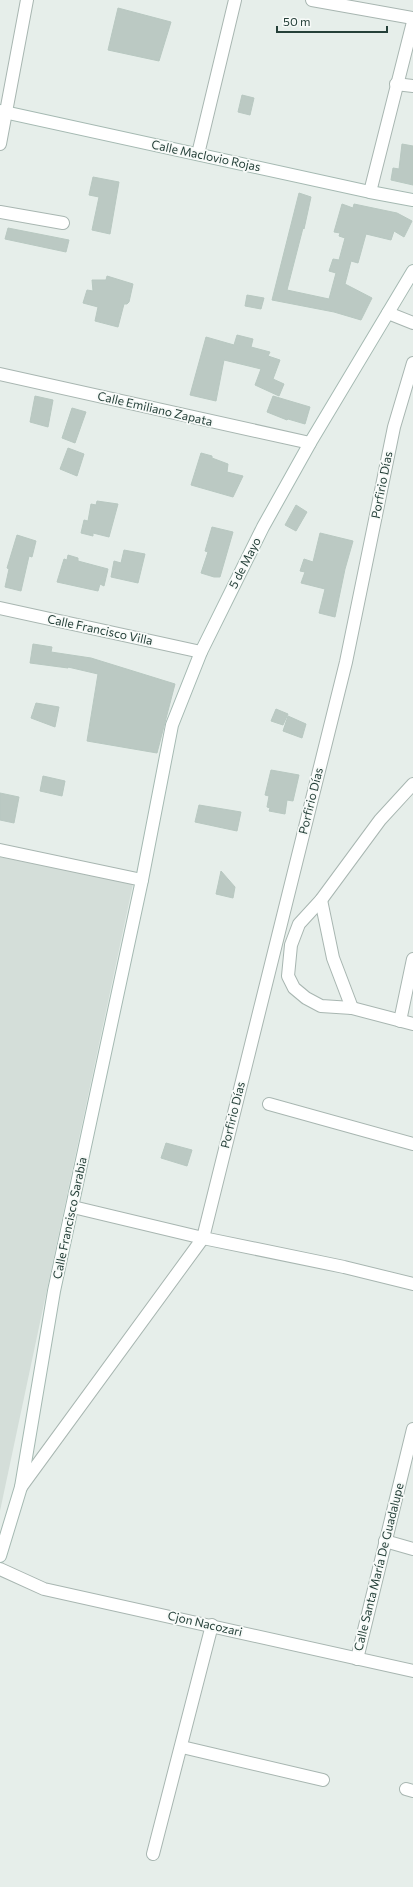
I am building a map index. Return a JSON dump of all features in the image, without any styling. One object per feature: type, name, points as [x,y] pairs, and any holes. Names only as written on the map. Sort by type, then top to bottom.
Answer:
[{"type":"street","points":[[0,144],[3,112],[27,0]]},
{"type":"street","points":[[198,154],[236,0]]},
{"type":"street","points":[[312,0],[413,18]]},
{"type":"street","points":[[370,192],[396,84],[413,22]]},
{"type":"street","points":[[396,84],[413,86]]},
{"type":"street","name":"Calle Maclovio Rojas","points":[[3,112],[370,192],[413,200]]},
{"type":"street","points":[[0,212],[63,223]]},
{"type":"street","name":"5 de Mayo","points":[[142,880],[172,725],[201,652],[263,527],[310,443],[413,271]]},
{"type":"street","points":[[388,313],[413,323]]},
{"type":"street","name":"Porfirio Días","points":[[203,1238],[346,662],[394,427],[413,363]]},
{"type":"street","name":"Calle Emiliano Zapata","points":[[0,374],[310,443]]},
{"type":"street","name":"Calle Francisco Villa","points":[[0,608],[201,652]]},
{"type":"street","points":[[413,784],[380,820],[321,900],[299,924],[291,945],[288,976],[294,988],[306,998],[321,1006],[352,1008],[413,1024]]},
{"type":"street","points":[[0,850],[142,880]]},
{"type":"street","name":"Calle Francisco Sarabia","points":[[0,1556],[21,1487],[54,1291],[142,880]]},
{"type":"street","points":[[321,900],[333,958],[352,1008]]},
{"type":"street","points":[[400,1021],[413,959]]},
{"type":"street","points":[[269,1104],[413,1144]]},
{"type":"street","points":[[73,1207],[203,1238],[344,1267],[413,1284]]},
{"type":"street","points":[[21,1487],[203,1238]]},
{"type":"street","name":"Calle Santa María De Guadalupe","points":[[357,1659],[413,1429]]},
{"type":"street","points":[[385,1541],[413,1549]]},
{"type":"street","name":"Cjon Nacozari","points":[[0,1569],[44,1589],[212,1625],[413,1671]]},
{"type":"street","points":[[152,1854],[182,1747],[212,1625]]},
{"type":"street","points":[[182,1747],[323,1780]]},
{"type":"shaded area","points":[[0,857],[133,884],[0,1511]]},
{"type":"building","points":[[118,8],[171,22],[159,61],[108,50]]},
{"type":"building","points":[[242,95],[254,98],[250,115],[238,112]]},
{"type":"building","points":[[402,144],[413,146],[413,185],[391,180],[393,168],[399,169]]},
{"type":"building","points":[[93,177],[119,182],[110,234],[92,230],[99,197],[89,195]]},
{"type":"building","points":[[299,193],[311,197],[304,229],[303,228],[287,290],[329,299],[336,273],[329,271],[333,259],[339,260],[345,238],[339,236],[340,233],[334,232],[342,204],[353,208],[354,204],[397,213],[412,221],[404,237],[394,231],[391,240],[366,234],[358,263],[351,261],[345,284],[372,298],[361,320],[334,312],[272,300]]},
{"type":"building","points":[[8,228],[69,240],[66,252],[5,239]]},
{"type":"building","points":[[107,276],[133,284],[129,302],[124,304],[118,327],[95,321],[98,307],[83,303],[87,290],[93,291],[92,280],[106,280]]},
{"type":"building","points":[[247,295],[264,298],[261,309],[245,306]]},
{"type":"building","points":[[237,335],[253,339],[251,347],[270,352],[268,356],[280,360],[273,379],[284,384],[279,396],[255,385],[261,369],[224,360],[216,401],[190,395],[206,337],[234,345]]},
{"type":"building","points":[[35,396],[53,400],[48,427],[30,422]]},
{"type":"building","points":[[273,396],[310,407],[305,424],[287,420],[267,412]]},
{"type":"building","points":[[72,408],[86,412],[75,443],[62,438]]},
{"type":"building","points":[[68,448],[84,454],[77,476],[60,469]]},
{"type":"building","points":[[201,453],[212,456],[212,458],[228,464],[227,472],[243,476],[233,497],[191,485]]},
{"type":"building","points":[[97,501],[118,504],[109,537],[93,533],[93,536],[81,533],[84,520],[88,521],[91,504],[96,505]]},
{"type":"building","points":[[296,505],[307,512],[296,531],[285,525]]},
{"type":"building","points":[[212,527],[233,532],[220,577],[214,577],[201,573],[208,552],[205,551]]},
{"type":"building","points":[[320,533],[353,541],[345,569],[335,617],[319,613],[325,589],[301,583],[305,572],[300,571],[304,559],[313,562]]},
{"type":"building","points":[[17,535],[36,541],[32,557],[29,556],[21,591],[5,587],[9,569],[7,568]]},
{"type":"building","points":[[124,550],[145,554],[138,583],[111,577],[114,561],[121,563]]},
{"type":"building","points":[[68,555],[78,558],[78,561],[108,569],[104,586],[100,584],[98,591],[57,582],[64,559],[67,560]]},
{"type":"building","points":[[33,644],[52,647],[51,652],[91,658],[175,684],[157,753],[87,741],[98,674],[68,667],[30,663]]},
{"type":"building","points":[[36,703],[59,707],[55,727],[31,718]]},
{"type":"building","points":[[276,709],[288,714],[283,725],[271,721]]},
{"type":"building","points":[[288,716],[306,724],[302,738],[283,731]]},
{"type":"building","points":[[271,770],[299,775],[293,801],[287,800],[285,814],[269,811],[270,808],[267,807],[269,796],[265,795]]},
{"type":"building","points":[[43,776],[65,781],[62,796],[40,791]]},
{"type":"building","points":[[0,793],[19,797],[14,823],[0,820]]},
{"type":"building","points":[[199,805],[241,812],[237,831],[195,822]]},
{"type":"building","points":[[221,871],[235,887],[233,898],[216,894]]},
{"type":"building","points":[[166,1143],[192,1150],[187,1166],[161,1158]]}]
